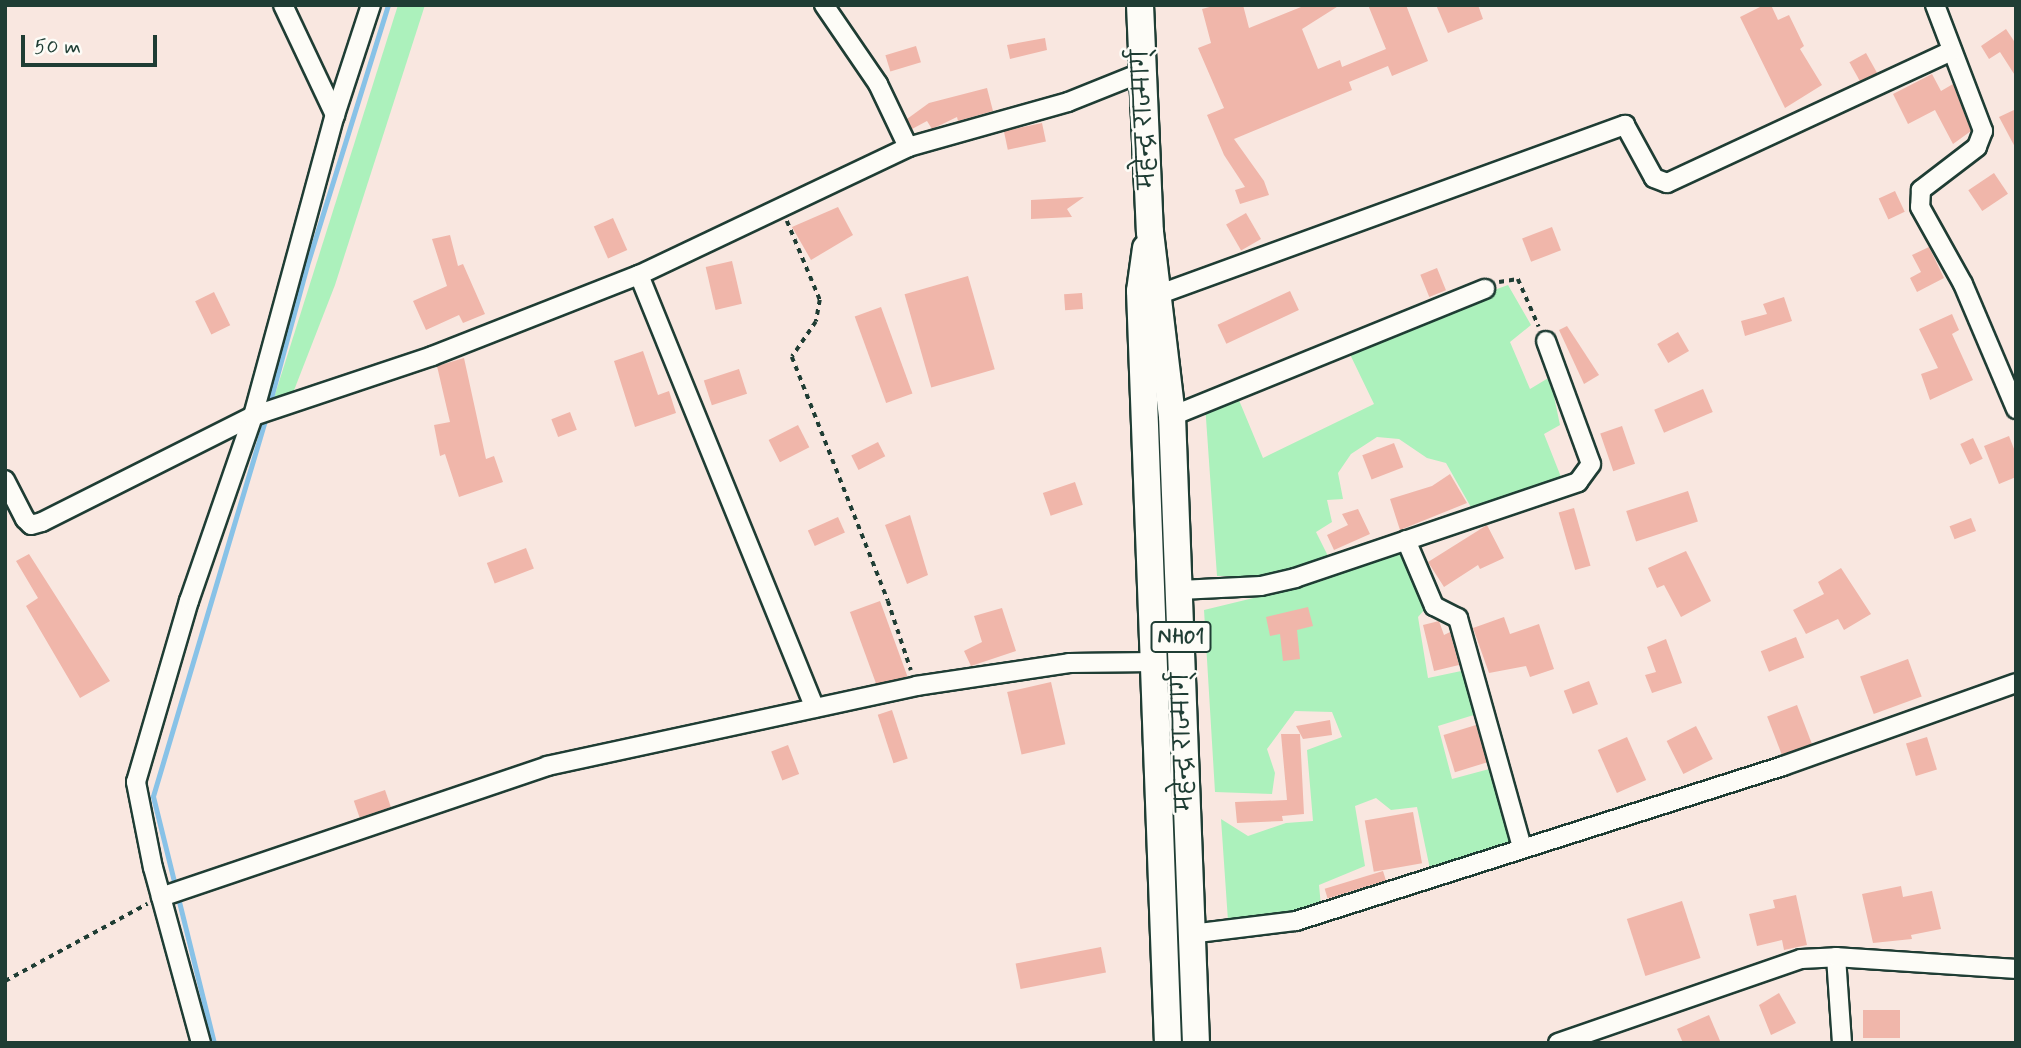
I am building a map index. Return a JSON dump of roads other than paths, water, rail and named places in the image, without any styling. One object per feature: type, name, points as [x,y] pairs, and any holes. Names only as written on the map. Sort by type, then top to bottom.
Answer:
[{"type":"highway","name":"महेन्द्र राज्मार्ग्","points":[[1140,5],[1150,232],[1160,294],[1172,416],[1196,1043]]},
{"type":"highway","name":"महेन्द्र राज्मार्ग्","points":[[1150,232],[1140,290],[1168,1043]]},
{"type":"street","points":[[283,5],[335,116]]},
{"type":"street","points":[[201,1043],[161,897],[136,782],[189,601],[253,416],[335,116],[371,5]]},
{"type":"street","points":[[824,5],[878,84],[908,147]]},
{"type":"street","points":[[1935,5],[1983,131],[1977,147],[1921,190],[1920,207],[1963,284],[2016,409]]},
{"type":"street","points":[[1160,294],[1625,125],[1654,178],[1667,183],[1952,51]]},
{"type":"street","points":[[5,480],[32,525],[253,416],[275,413],[639,275],[908,147],[1068,102],[1143,72]]},
{"type":"street","points":[[639,275],[815,708]]},
{"type":"street","points":[[1172,416],[1485,289]]},
{"type":"street","points":[[1180,590],[1261,586],[1554,492],[1587,475],[1591,464],[1586,445],[1546,341]]},
{"type":"street","points":[[1406,540],[1434,606],[1458,618],[1522,848]]},
{"type":"street","points":[[161,897],[547,766],[916,686],[1069,663],[1155,662]]},
{"type":"street","points":[[1190,934],[1296,921],[1783,766],[2016,684]]},
{"type":"street","points":[[1558,1043],[1759,971],[1801,959],[1836,957],[2016,969]]},
{"type":"street","points":[[1836,957],[1842,1043]]},
{"type":"waterway","points":[[269,405],[307,265],[388,5]]},
{"type":"waterway","points":[[214,1043],[153,796],[267,414]]}]
